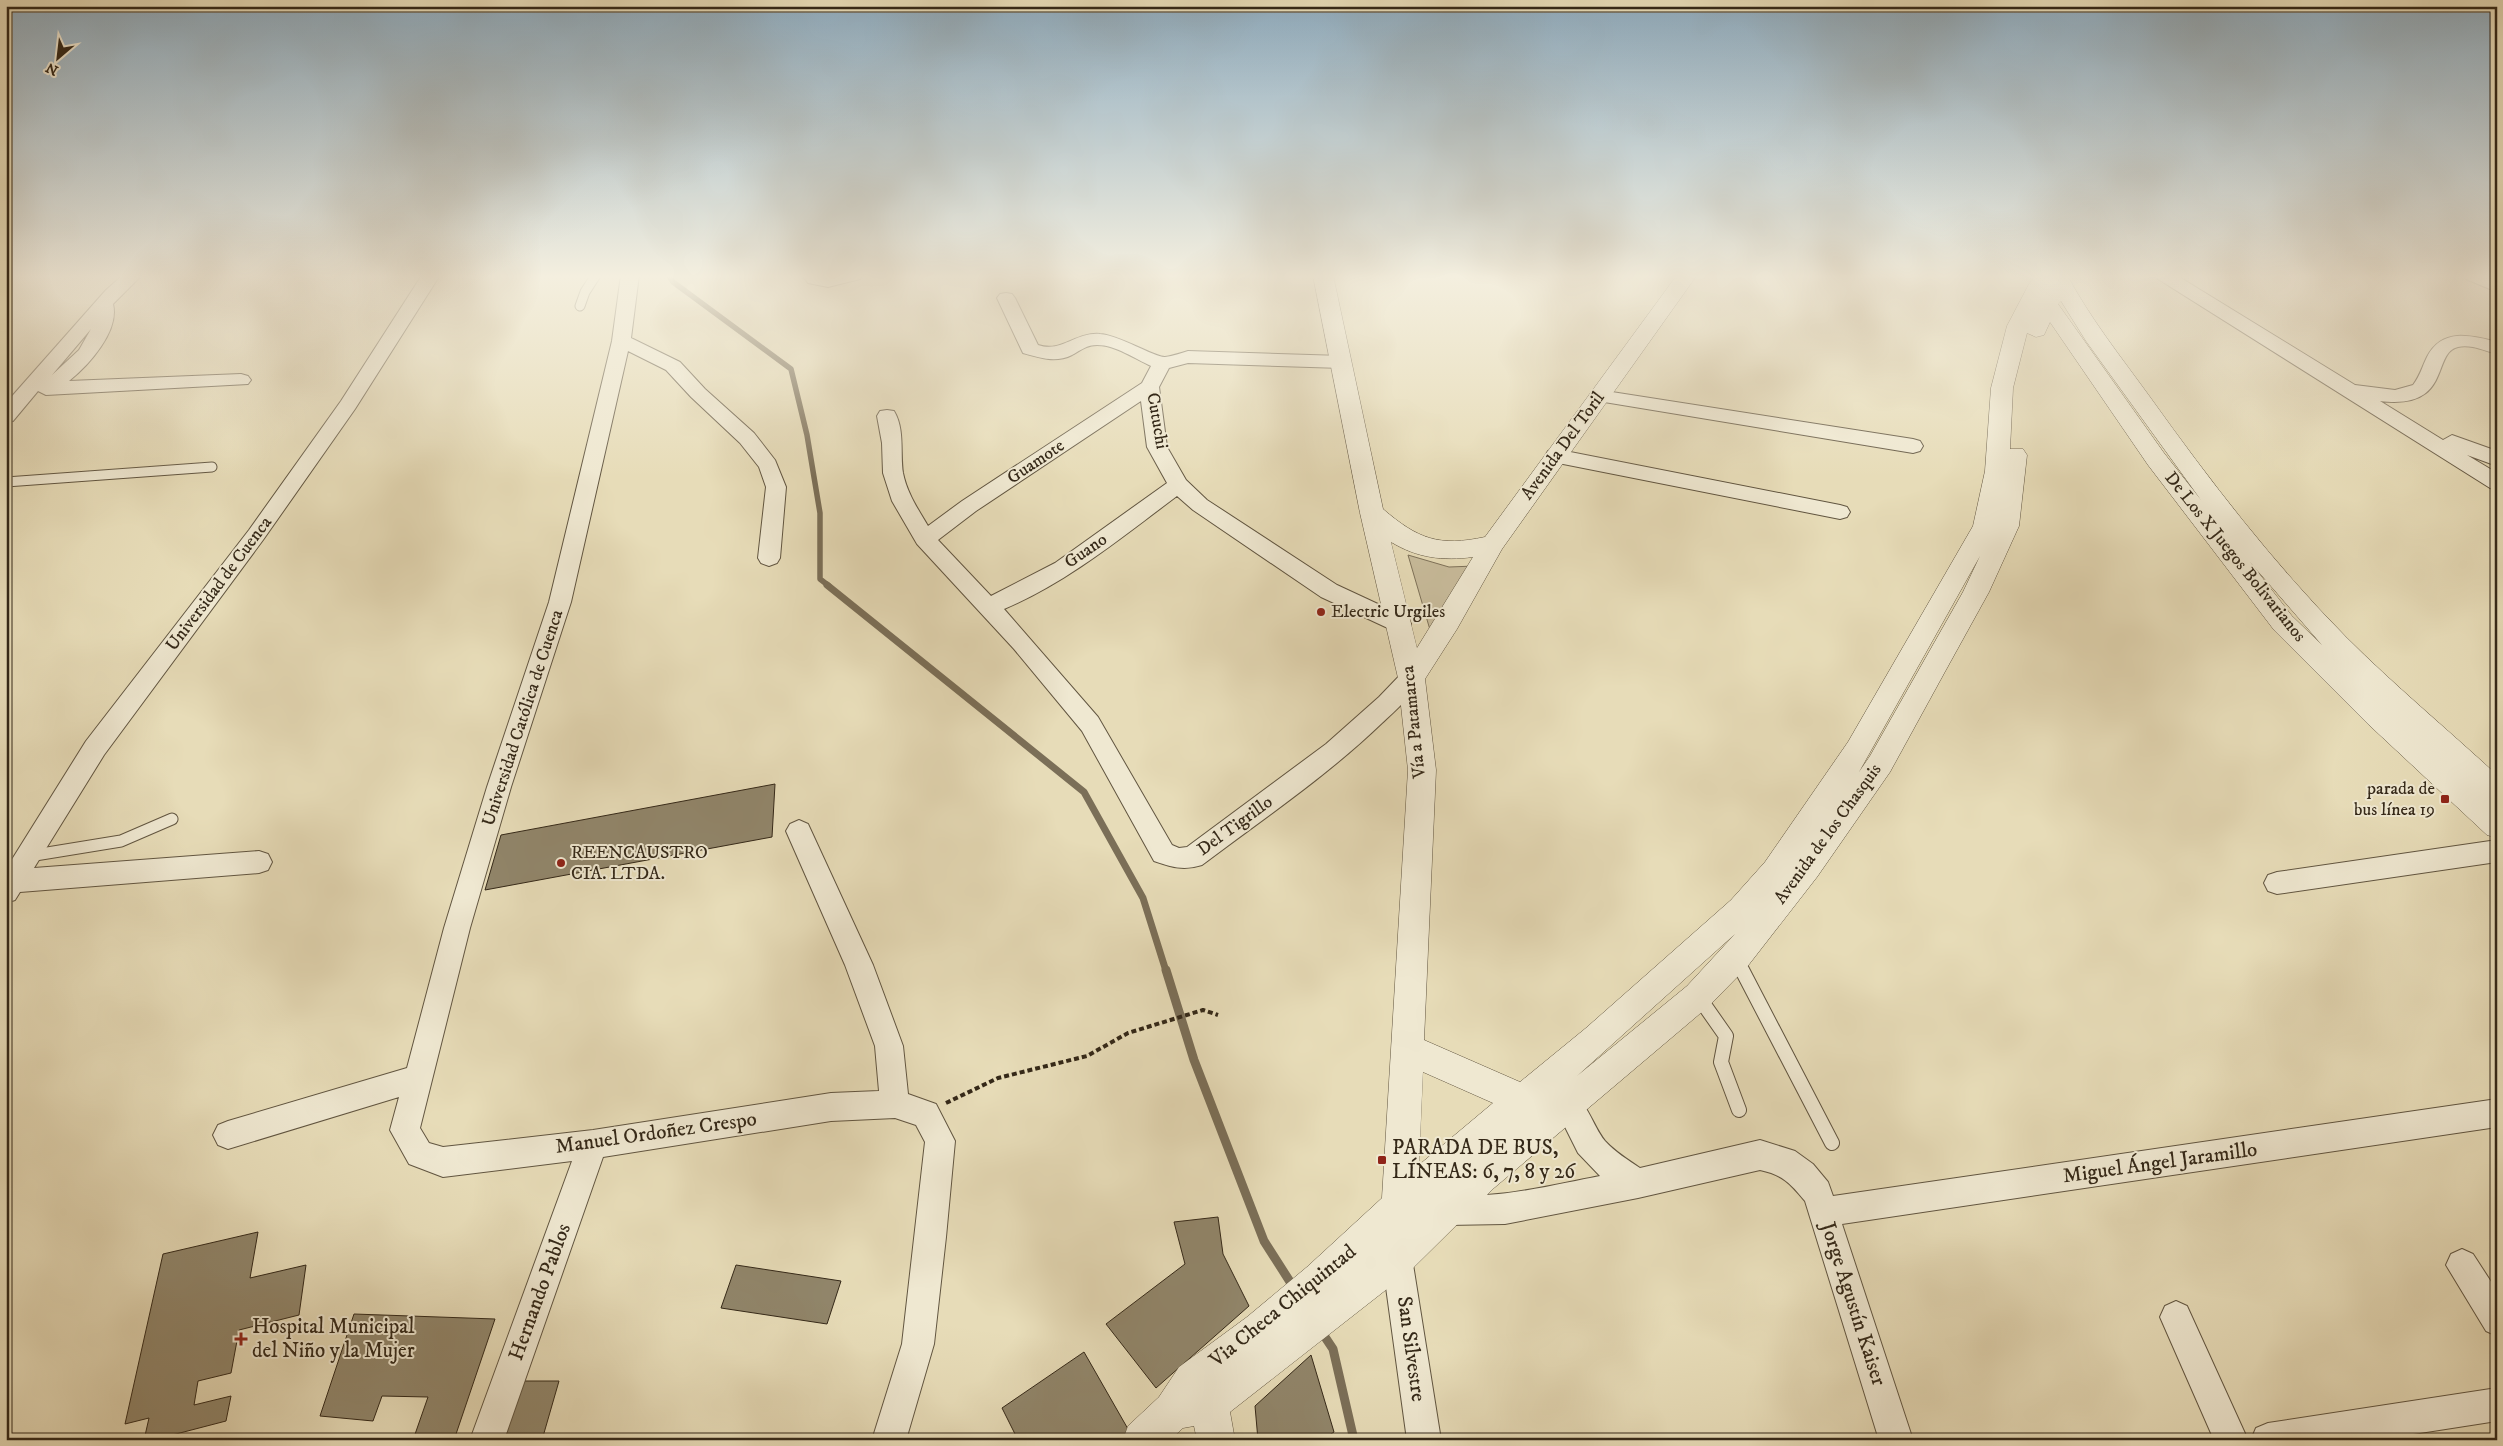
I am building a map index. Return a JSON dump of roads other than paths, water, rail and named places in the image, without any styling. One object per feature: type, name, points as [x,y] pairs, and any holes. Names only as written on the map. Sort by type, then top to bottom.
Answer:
[{"type":"street","points":[[8,414],[70,342]]},
{"type":"street","points":[[8,414],[47,388],[84,358],[94,342]]},
{"type":"street","name":"Universidad de Cuenca","points":[[10,887],[95,748],[256,535],[348,405],[388,342]]},
{"type":"street","name":"Universidad Católica de Cuenca","points":[[419,1154],[404,1130],[457,928],[560,602],[620,342]]},
{"type":"street","points":[[623,342],[673,366],[698,393],[748,438],[768,465],[776,487],[769,558]]},
{"type":"street","points":[[1027,342],[1030,349],[1045,355],[1060,354],[1081,342]]},
{"type":"street","points":[[1110,342],[1162,364],[1188,357],[1342,362]]},
{"type":"street","name":"Vía a Patamarca","points":[[1338,342],[1372,514],[1400,624],[1411,678],[1422,770],[1408,1049],[1411,1196],[1397,1258]]},
{"type":"street","name":"Avenida Del Toril","points":[[1411,678],[1448,622],[1493,544],[1636,342]]},
{"type":"street","name":"Avenida de los Chasquis","points":[[1411,1196],[1452,1158],[1597,1039],[1742,909],[1776,871],[1858,750],[1984,526],[1997,471],[2002,388],[2014,342]]},
{"type":"street","name":"Avenida de los Chasquis","points":[[1397,1258],[1482,1176],[1698,996],[1736,957],[1806,868],[1880,764],[1976,592],[2007,526],[2015,470],[2017,393],[2031,342]]},
{"type":"street","points":[[2030,347],[2036,342]]},
{"type":"street","points":[[2067,342],[2080,348]]},
{"type":"street","name":"De Los X Juegos Bolivarianos","points":[[2077,342],[2156,459],[2283,623],[2378,716],[2497,826]]},
{"type":"street","name":"De Los X Juegos Bolivarianos","points":[[2093,342],[2222,512],[2279,581],[2351,658],[2497,793]]},
{"type":"street","points":[[2272,342],[2497,483]]},
{"type":"street","points":[[2346,389],[2384,396],[2409,395],[2423,385],[2446,344],[2449,342]]},
{"type":"street","points":[[2482,342],[2497,348]]},
{"type":"street","name":"Cutuchi","points":[[1162,364],[1149,387],[1158,447],[1178,485],[1200,505],[1329,591],[1400,624]]},
{"type":"street","points":[[47,388],[241,380]]},
{"type":"street","name":"Guamote","points":[[925,539],[969,506],[1149,387]]},
{"type":"street","points":[[1599,396],[1913,446]]},
{"type":"street","name":"Del Tigrillo","points":[[888,416],[892,443],[892,473],[902,501],[925,539],[989,606],[1090,724],[1163,853],[1179,859],[1193,857],[1316,767],[1388,705],[1411,678]]},
{"type":"street","points":[[2392,418],[2497,460]]},
{"type":"street","points":[[1555,456],[1840,512]]},
{"type":"street","name":"Guano","points":[[989,606],[1016,596],[1041,583],[1178,485]]},
{"type":"street","points":[[1372,514],[1395,534],[1414,545],[1442,552],[1456,552],[1493,544]]},
{"type":"street","points":[[799,831],[859,964],[889,1046],[895,1104],[926,1114],[940,1140],[918,1344],[889,1440]]},
{"type":"street","points":[[2277,883],[2497,851]]},
{"type":"street","points":[[10,887],[259,862]]},
{"type":"street","points":[[1408,1049],[1524,1100]]},
{"type":"street","points":[[228,1136],[418,1078]]},
{"type":"street","name":"Manuel Ordoñez Crespo","points":[[419,1154],[443,1162],[594,1144],[832,1107],[895,1104]]},
{"type":"street","points":[[1568,1105],[1588,1144],[1599,1158],[1638,1183]]},
{"type":"street","name":"Miguel Ángel Jaramillo","points":[[1824,1212],[2497,1113]]},
{"type":"street","name":"Hernando Pablos","points":[[487,1440],[594,1144]]},
{"type":"street","name":"Jorge Agustín Kaiser","points":[[1638,1183],[1760,1155],[1785,1160],[1802,1174],[1816,1193],[1824,1212],[1896,1440]]},
{"type":"street","points":[[1411,1196],[1446,1210],[1505,1209],[1638,1183]]},
{"type":"street","name":"Via Checa Chiquintad","points":[[1142,1440],[1173,1411],[1192,1380],[1267,1342],[1330,1291],[1411,1196]]},
{"type":"street","name":"Via Checa Chiquintad","points":[[1330,1291],[1397,1258]]},
{"type":"street","name":"San Silvestre","points":[[1397,1258],[1424,1440]]},
{"type":"street","points":[[2462,1265],[2497,1320]]},
{"type":"street","points":[[2176,1317],[2232,1440]]},
{"type":"street","name":"Via Checa Chiquintad","points":[[1173,1411],[1213,1422],[1267,1342]]},
{"type":"street","points":[[2268,1440],[2497,1404]]},
{"type":"lane","points":[[6,482],[212,467]]},
{"type":"lane","points":[[29,856],[121,841],[172,819]]},
{"type":"lane","points":[[1736,957],[1832,1143]]},
{"type":"lane","points":[[1698,996],[1726,1036],[1721,1062],[1739,1110]]},
{"type":"waterway","points":[[755,342],[791,369],[807,435],[820,513],[820,579],[829,586]]},
{"type":"waterway","points":[[827,585],[1084,792],[1143,898],[1166,971]]},
{"type":"waterway","points":[[1166,970],[1194,1060],[1264,1241],[1294,1288]]},
{"type":"waterway","points":[[1321,1331],[1333,1349],[1354,1440]]},
{"type":"place","name":"Electric Urgiles","points":[[1321,612]]},
{"type":"place","name":"parada de bus línea 19","points":[[2445,799]]},
{"type":"place","name":"REENCAUSTRO CIA. LTDA.","points":[[561,863]]},
{"type":"place","name":"PARADA DE BUS, LÍNEAS: 6, 7, 8 y 26","points":[[1382,1160]]},
{"type":"place","name":"Hospital Municipal del Niño y la Mujer","points":[[241,1339]]}]
